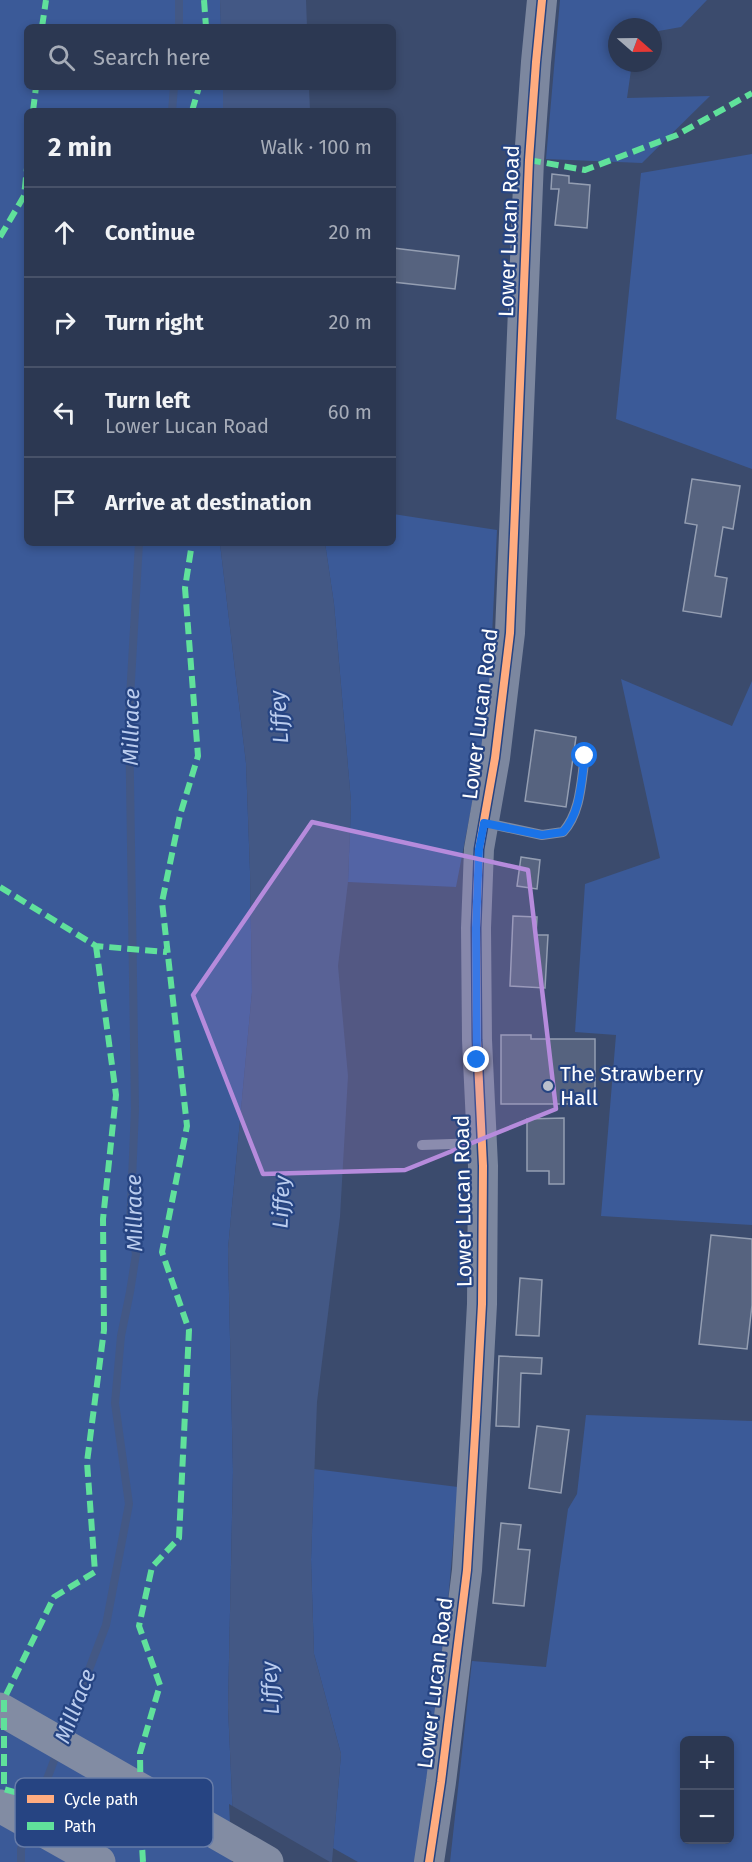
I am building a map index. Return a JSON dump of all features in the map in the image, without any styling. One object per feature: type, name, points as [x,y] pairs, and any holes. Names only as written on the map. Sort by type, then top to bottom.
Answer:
[{"type":"highway","points":[[0,1709],[120,1778]]},
{"type":"highway","points":[[0,1806],[15,1814]]},
{"type":"highway","points":[[213,1831],[267,1862]]},
{"type":"highway","points":[[72,1847],[99,1862]]},
{"type":"street","name":"Lower Lucan Road","points":[[429,1862],[467,1570],[482,1304],[483,1166],[477,1040],[476,928],[479,849],[495,758],[510,633],[529,160],[542,0]]},
{"type":"lane","points":[[484,823],[542,835],[563,832],[571,824],[576,813],[585,756]]},
{"type":"lane","points":[[422,1145],[482,1143]]},
{"type":"highlighted area","points":[[312,822],[528,870],[556,1109],[405,1170],[263,1174],[193,995]]},
{"type":"shaded area","points":[[0,0],[220,0],[221,24],[24,24],[24,90],[223,90],[223,108],[24,108],[24,546],[220,546],[246,763],[252,992],[228,1249],[233,1471],[228,1707],[235,1862],[0,1862]]},
{"type":"shaded area","points":[[560,0],[707,0],[681,27],[662,30],[662,18],[608,18],[608,72],[631,72],[627,98],[710,96],[642,163],[546,159]]},
{"type":"shaded area","points":[[752,154],[752,469],[616,419],[641,173]]},
{"type":"shaded area","points":[[396,514],[497,530],[488,721],[456,887],[348,882],[351,802],[334,604],[325,546],[396,546]]},
{"type":"shaded area","points":[[621,679],[732,726],[752,681],[752,1225],[601,1216],[616,1035],[575,1032],[585,884],[660,858]]},
{"type":"shaded area","points":[[586,1415],[752,1421],[752,1862],[450,1862],[472,1661],[546,1667],[568,1509],[577,1494]]},
{"type":"shaded area","points":[[314,1469],[458,1487],[440,1693],[420,1862],[358,1862],[333,1848],[341,1754],[314,1654],[311,1560]]},
{"type":"water","points":[[220,0],[306,0],[307,24],[221,24]]},
{"type":"water","points":[[223,90],[309,90],[310,108],[223,108]]},
{"type":"water","name":"Liffey","points":[[220,546],[325,546],[334,604],[351,802],[348,882],[338,966],[348,1076],[340,1217],[317,1402],[311,1560],[314,1654],[341,1754],[332,1862],[235,1862],[228,1707],[233,1471],[228,1249],[252,992],[246,763]]},
{"type":"pier","points":[[229,1804],[330,1862],[232,1862]]},
{"type":"building","points":[[552,174],[569,176],[569,183],[590,185],[587,228],[555,225],[559,189],[551,189]]},
{"type":"building","points":[[396,248],[459,256],[455,289],[396,282]]},
{"type":"building","points":[[692,479],[740,486],[733,529],[723,527],[715,576],[727,578],[721,617],[683,611],[697,525],[685,523]]},
{"type":"building","points":[[535,730],[576,737],[566,807],[525,801]]},
{"type":"building","points":[[521,857],[540,860],[537,889],[517,886]]},
{"type":"building","points":[[513,916],[537,917],[536,935],[548,935],[545,988],[510,986]]},
{"type":"building","name":"The Strawberry Hall","points":[[501,1035],[531,1035],[531,1039],[595,1039],[595,1104],[501,1104]]},
{"type":"building","points":[[564,1118],[564,1184],[549,1184],[549,1171],[527,1171],[527,1119]]},
{"type":"building","points":[[711,1235],[752,1239],[752,1305],[747,1349],[699,1344]]},
{"type":"building","points":[[520,1278],[542,1280],[539,1336],[516,1335]]},
{"type":"building","points":[[499,1356],[542,1358],[541,1374],[521,1373],[519,1427],[496,1426]]},
{"type":"building","points":[[537,1426],[569,1430],[561,1493],[529,1488]]},
{"type":"building","points":[[501,1523],[521,1525],[518,1549],[530,1550],[524,1606],[493,1603]]},
{"type":"waterway","name":"Millrace","points":[[179,0],[179,24]]},
{"type":"waterway","name":"Millrace","points":[[172,108],[174,90]]},
{"type":"waterway","name":"Millrace","points":[[63,1738],[106,1625],[129,1504],[115,1403],[121,1336],[136,1254],[130,1226],[135,1109],[129,714],[139,546]]},
{"type":"waterway","name":"Millrace","points":[[47,1778],[58,1750]]},
{"type":"waterway","name":"Millrace","points":[[21,1862],[22,1847]]},
{"type":"marked path","points":[[42,24],[46,0]]},
{"type":"marked path","points":[[204,0],[206,24]]},
{"type":"marked path","points":[[33,108],[36,90]]},
{"type":"marked path","points":[[193,108],[198,90]]},
{"type":"marked path","points":[[529,160],[585,170],[677,135],[752,93]]},
{"type":"marked path","points":[[0,237],[24,196]]},
{"type":"marked path","points":[[140,1778],[140,1753],[160,1685],[139,1626],[152,1567],[179,1538],[189,1330],[162,1252],[187,1126],[162,902],[180,815],[198,756],[185,588],[192,546]]},
{"type":"marked path","points":[[0,887],[96,946],[167,952]]},
{"type":"marked path","points":[[15,1792],[4,1789],[4,1699],[54,1597],[95,1572],[87,1462],[104,1330],[103,1219],[116,1095],[96,946]]},
{"type":"marked path","points":[[142,1847],[143,1862]]},
{"type":"cycle path","points":[[429,1862],[467,1570],[482,1304],[483,1166],[477,1040],[476,928],[479,849],[495,758],[510,633],[529,160],[542,0]]},
{"type":"place","name":"The Strawberry Hall","points":[[548,1086]]},
{"type":"route","points":[[477,1060],[476,928],[479,849],[484,823],[542,835],[563,832],[571,824],[576,813],[585,756]]}]
